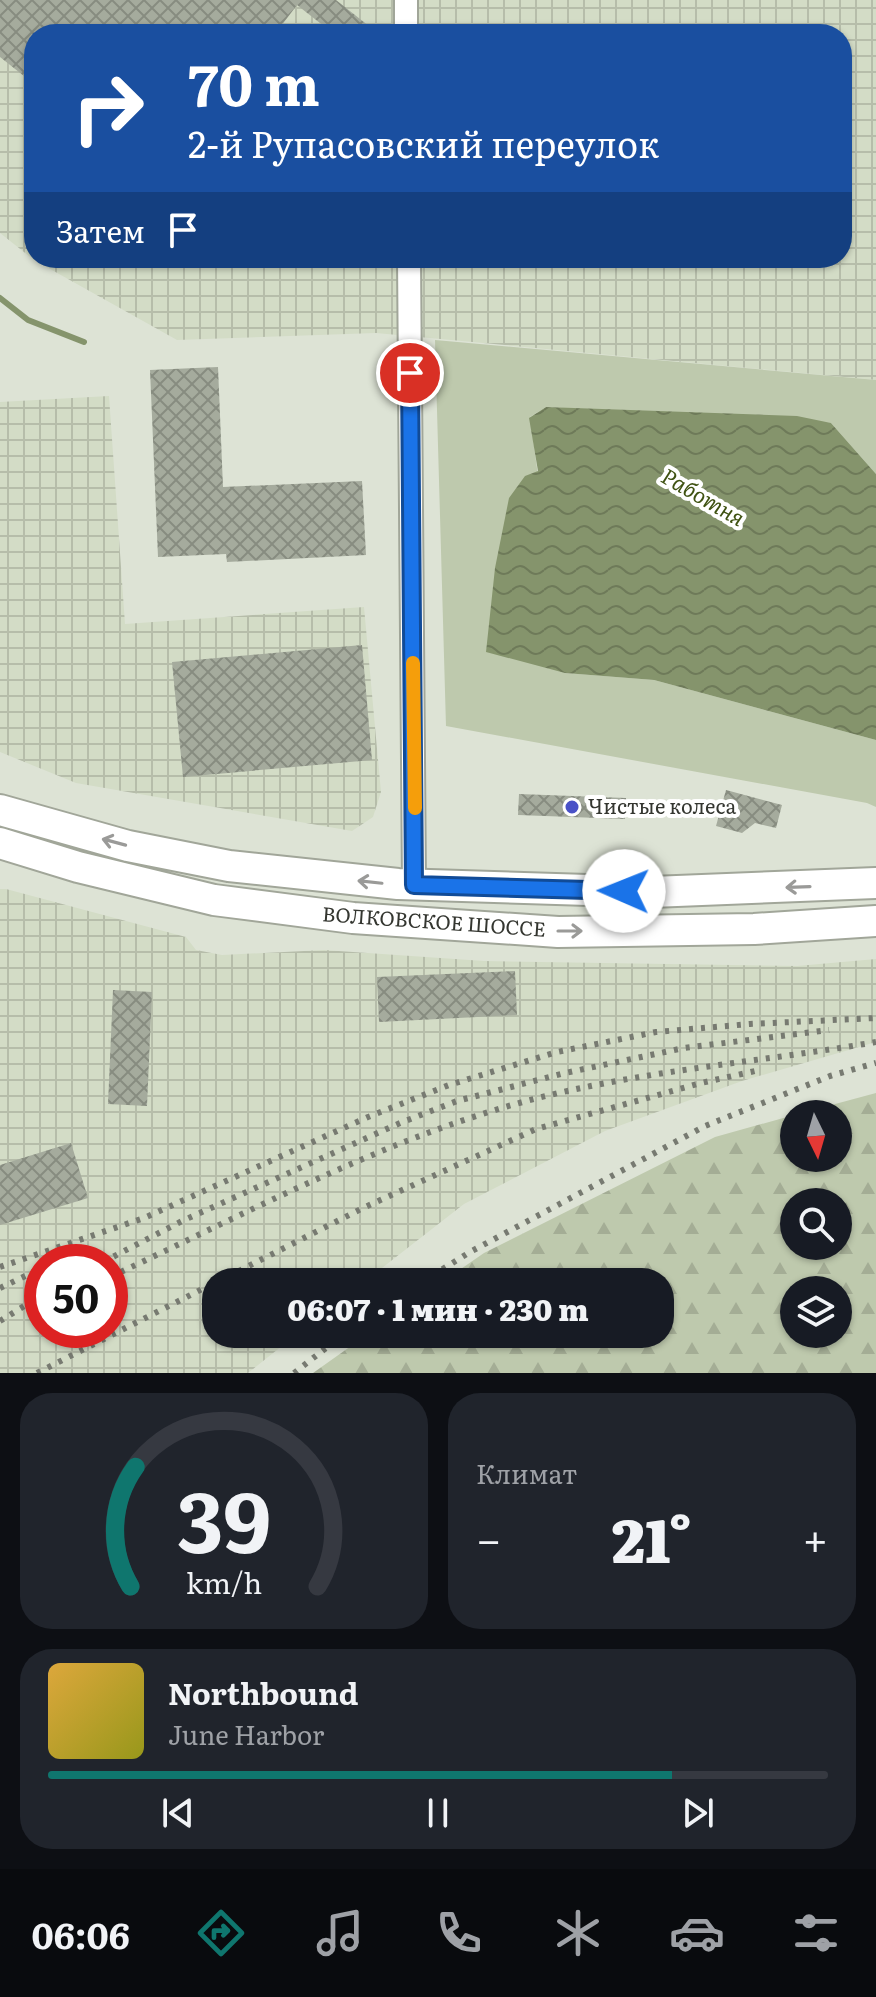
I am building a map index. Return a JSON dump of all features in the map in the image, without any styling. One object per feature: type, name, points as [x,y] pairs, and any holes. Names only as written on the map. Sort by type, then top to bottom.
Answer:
[{"type":"main road","name":"ВОЛКОВСКОЕ ШОССЕ","points":[[0,810],[128,846],[229,866],[414,885],[652,892],[876,883]]},
{"type":"main road","name":"ВОЛКОВСКОЕ ШОССЕ","points":[[0,843],[78,867],[214,900],[353,918],[558,932],[754,929],[876,921]]},
{"type":"street","points":[[406,0],[406,24]]},
{"type":"street","points":[[409,268],[414,885]]},
{"type":"shaded area","points":[[0,0],[876,0],[876,380],[376,333],[177,340],[48,268],[852,268],[852,24],[24,24],[24,252],[0,233]]},
{"type":"shaded area","points":[[109,396],[125,624],[364,607],[381,792],[373,817],[352,831],[76,783],[0,752],[0,402]]},
{"type":"shaded area","points":[[0,889],[186,937],[196,950],[222,955],[324,950],[484,961],[797,966],[876,959],[876,1042],[742,1081],[605,1131],[464,1204],[382,1268],[202,1268],[202,1348],[279,1348],[248,1373],[0,1373]]},
{"type":"green space","points":[[435,340],[876,380],[876,474],[831,423],[546,407],[530,417],[565,673],[654,680],[876,740],[876,807],[446,726]]},
{"type":"green space","points":[[876,1093],[876,1373],[313,1373],[348,1348],[674,1348],[674,1268],[462,1268],[484,1253],[715,1137],[780,1119],[780,1172],[852,1172],[850,1100]]},
{"type":"water","points":[[546,407],[797,416],[831,423],[876,474],[876,740],[654,680],[565,673],[486,652],[495,568],[509,498],[525,476],[538,471],[529,418]]},
{"type":"building","points":[[0,0],[336,0],[366,24],[321,24],[297,5],[283,24],[24,24],[24,76],[0,57]]},
{"type":"building","points":[[218,367],[223,487],[362,481],[366,555],[227,562],[226,554],[158,557],[150,370]]},
{"type":"building","points":[[362,645],[372,760],[183,777],[172,662]]},
{"type":"building","points":[[726,790],[782,805],[776,828],[755,823],[742,833],[716,826]]},
{"type":"building","name":"Чистые колеса","points":[[519,794],[626,798],[625,819],[518,815]]},
{"type":"building","points":[[515,971],[517,1015],[379,1022],[377,977]]},
{"type":"building","points":[[113,990],[152,992],[147,1106],[108,1104]]},
{"type":"building","points":[[71,1143],[88,1198],[0,1225],[0,1165]]},
{"type":"waterway","name":"Работня","points":[[0,298],[28,320],[84,342]]},
{"type":"railway","points":[[0,1267],[144,1218],[368,1117],[449,1085],[557,1052],[656,1032],[876,1018]]},
{"type":"railway","points":[[128,1249],[182,1221],[400,1123],[457,1101],[565,1073],[684,1048],[829,1030]]},
{"type":"railway","points":[[128,1268],[359,1161],[461,1121],[512,1105],[648,1076],[876,1042]]},
{"type":"railway","points":[[444,1268],[705,1126],[830,1076],[876,1063]]},
{"type":"railway","points":[[245,1268],[363,1208],[536,1129],[755,1071]]},
{"type":"railway","points":[[0,1288],[24,1277]]},
{"type":"railway","points":[[37,1373],[202,1289]]},
{"type":"railway","points":[[0,1321],[24,1306]]},
{"type":"railway","points":[[294,1373],[326,1348]]},
{"type":"slow traffic","points":[[413,663],[415,808]]},
{"type":"place","name":"Чистые колеса","points":[[572,807]]},
{"type":"route","points":[[410,373],[414,885],[624,891]]}]
